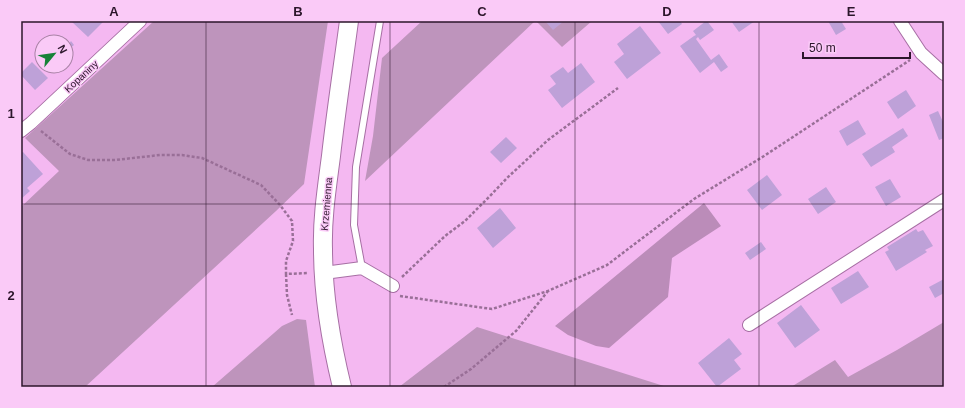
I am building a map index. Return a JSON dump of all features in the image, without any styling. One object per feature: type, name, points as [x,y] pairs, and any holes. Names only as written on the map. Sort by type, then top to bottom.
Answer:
[{"type":"main road","name":"Krzemienna","points":[[342,387],[329,327],[323,249],[328,178],[349,21]]},
{"type":"street","name":"Kopaniny","points":[[21,131],[140,21]]},
{"type":"street","points":[[900,21],[921,53],[944,74]]},
{"type":"street","points":[[748,325],[944,200]]},
{"type":"street","points":[[324,273],[362,268],[393,286]]},
{"type":"lane","points":[[362,268],[354,226],[356,167],[380,21]]},
{"type":"path","points":[[618,88],[548,140],[507,178],[465,222],[445,236],[393,286],[400,296],[492,309],[548,291],[607,265],[694,199],[764,156],[921,53]]},
{"type":"path","points":[[31,123],[70,154],[88,160],[115,160],[160,155],[182,155],[202,158],[261,186],[280,205],[292,221],[293,241],[286,261],[287,295],[292,315]]},
{"type":"path","points":[[286,274],[324,273]]},
{"type":"path","points":[[444,387],[471,369],[516,331],[548,291]]},
{"type":"shaded area","points":[[154,21],[328,21],[304,184],[85,387],[21,387],[21,207],[59,171],[25,138]]},
{"type":"shaded area","points":[[422,21],[535,21],[365,181],[373,136],[382,58]]},
{"type":"shaded area","points":[[536,21],[592,21],[562,47]]},
{"type":"shaded area","points":[[704,203],[721,226],[672,258],[668,297],[609,348],[596,346],[568,335],[555,326]]},
{"type":"shaded area","points":[[297,319],[306,320],[315,387],[212,387],[282,326]]},
{"type":"shaded area","points":[[944,322],[944,387],[791,387],[835,360],[848,377]]},
{"type":"shaded area","points":[[477,327],[667,387],[399,387]]},
{"type":"building","points":[[71,21],[104,21],[88,37]]},
{"type":"building","points":[[545,21],[564,21],[553,30]]},
{"type":"building","points":[[658,21],[680,21],[682,24],[668,34]]},
{"type":"building","points":[[706,21],[714,30],[700,40],[698,37],[696,39],[711,60],[719,54],[728,67],[721,72],[714,62],[700,73],[680,46],[696,35],[693,31]]},
{"type":"building","points":[[731,21],[755,21],[739,32]]},
{"type":"building","points":[[828,21],[841,21],[846,29],[836,35]]},
{"type":"building","points":[[640,26],[661,53],[627,79],[614,62],[624,54],[617,44]]},
{"type":"building","points":[[32,62],[34,64],[34,74],[44,74],[48,78],[35,90],[21,75],[21,73]]},
{"type":"building","points":[[581,63],[595,82],[562,108],[548,90],[556,84],[550,76],[563,67],[568,73]]},
{"type":"building","points":[[906,90],[916,106],[898,119],[887,102]]},
{"type":"building","points":[[938,111],[944,124],[944,138],[939,140],[929,115]]},
{"type":"building","points":[[858,120],[866,134],[847,146],[839,131]]},
{"type":"building","points":[[903,128],[908,136],[892,147],[895,152],[871,167],[862,154]]},
{"type":"building","points":[[506,137],[517,148],[501,163],[490,152]]},
{"type":"building","points":[[23,152],[43,174],[27,188],[30,191],[21,199],[21,153]]},
{"type":"building","points":[[767,175],[782,195],[762,210],[747,190]]},
{"type":"building","points":[[890,179],[901,197],[886,206],[875,187]]},
{"type":"building","points":[[826,187],[836,202],[818,214],[808,199]]},
{"type":"building","points":[[500,208],[516,228],[493,248],[477,228]]},
{"type":"building","points":[[916,229],[918,232],[923,230],[933,246],[925,250],[927,252],[896,271],[885,252],[889,250],[887,247]]},
{"type":"building","points":[[761,242],[766,249],[750,260],[745,253]]},
{"type":"building","points":[[858,271],[869,287],[841,304],[831,288]]},
{"type":"building","points":[[944,279],[944,293],[935,298],[929,287]]},
{"type":"building","points":[[801,305],[820,330],[795,348],[777,323]]},
{"type":"building","points":[[729,338],[742,354],[734,360],[741,369],[717,387],[698,363]]}]
